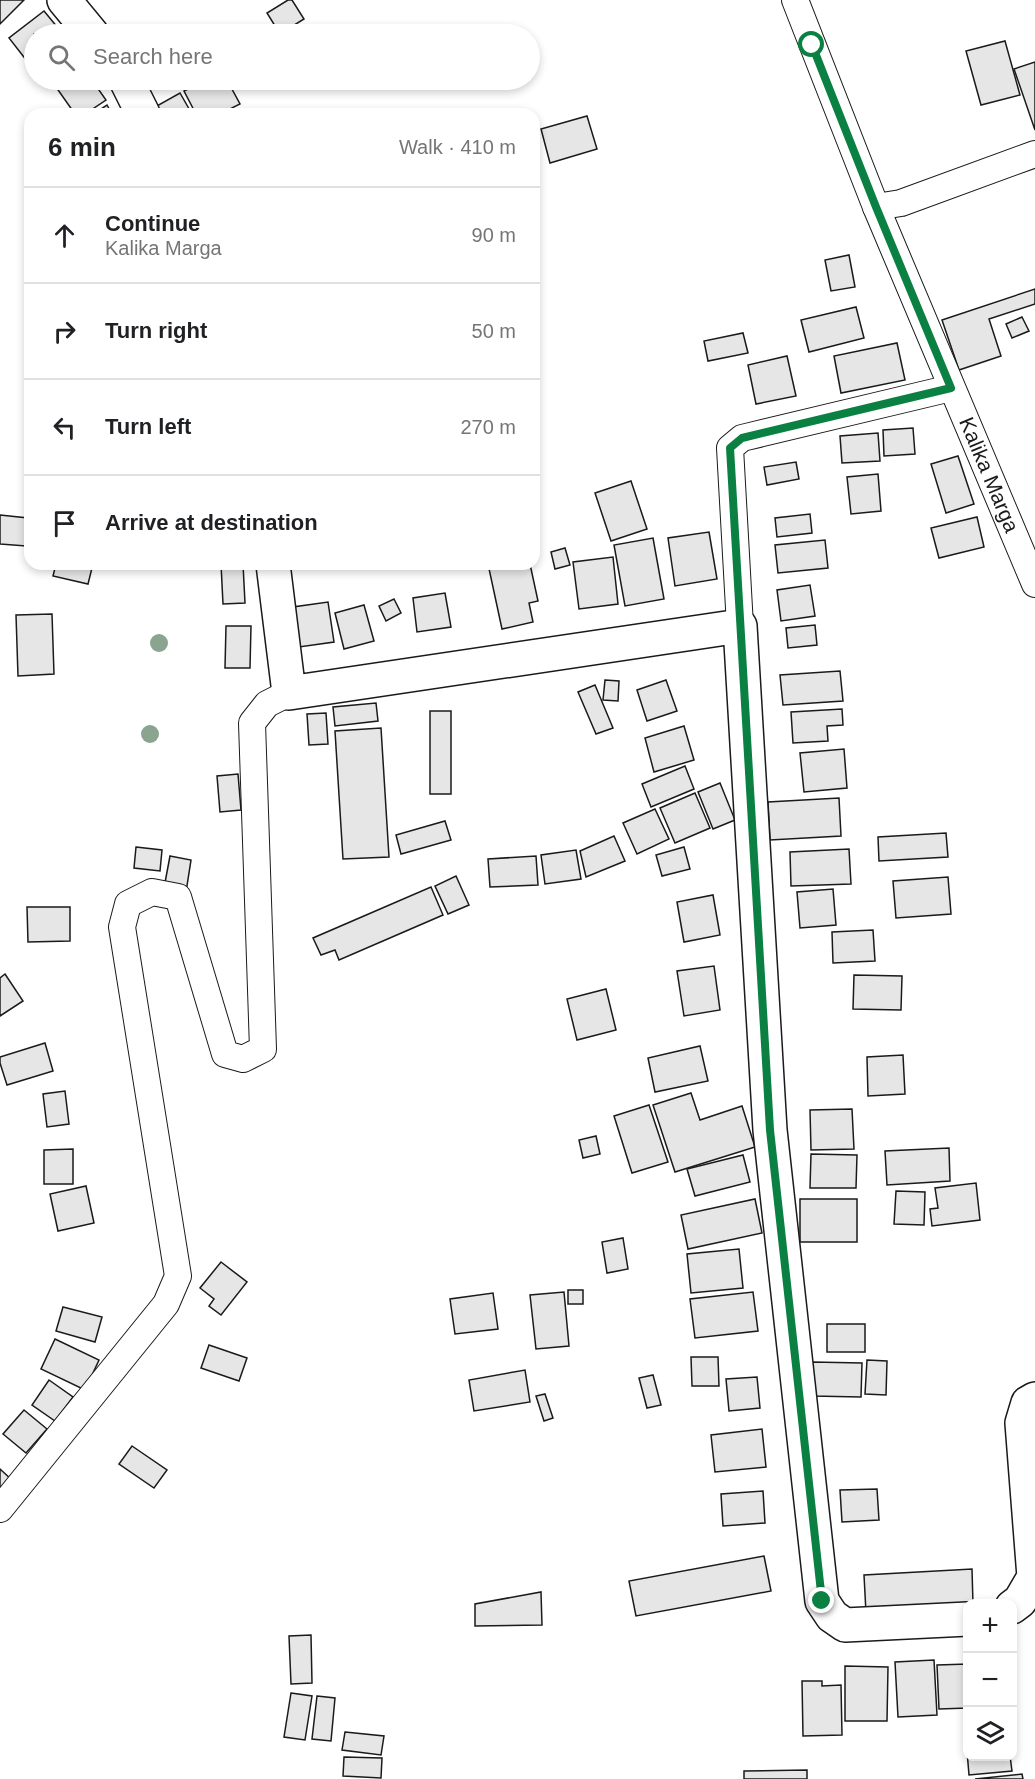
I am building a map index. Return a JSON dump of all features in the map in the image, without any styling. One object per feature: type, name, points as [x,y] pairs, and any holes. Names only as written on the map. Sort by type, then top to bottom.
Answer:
[{"type":"street","points":[[64,0],[84,24]]},
{"type":"street","name":"Kalika Marga","points":[[795,0],[876,207],[1035,584]]},
{"type":"street","points":[[131,90],[140,108]]},
{"type":"street","points":[[876,207],[901,203],[1035,154]]},
{"type":"street","points":[[951,388],[742,438],[730,448],[770,1130],[822,1601],[832,1616],[845,1625],[963,1619]]},
{"type":"street","points":[[274,570],[289,693]]},
{"type":"street","points":[[0,1509],[166,1304],[178,1276],[122,927],[128,904],[152,892],[178,897],[225,1054],[243,1059],[263,1049],[252,723],[267,704],[289,693],[740,626]]},
{"type":"street","points":[[1017,1603],[1034,1581],[1022,1423],[1028,1403],[1035,1399]]},
{"type":"building","points":[[0,0],[24,0],[0,24]]},
{"type":"building","points":[[288,0],[292,0],[304,19],[296,24],[274,24],[267,13]]},
{"type":"building","points":[[44,11],[55,24],[27,24]]},
{"type":"building","points":[[24,26],[24,57],[9,38]]},
{"type":"building","points":[[1005,41],[1020,95],[981,105],[966,51]]},
{"type":"building","points":[[1035,62],[1035,130],[1014,69]]},
{"type":"building","points":[[58,90],[99,90],[106,100],[94,108],[71,108]]},
{"type":"building","points":[[232,90],[240,104],[232,108],[193,108],[184,91]]},
{"type":"building","points":[[180,93],[189,108],[156,108]]},
{"type":"building","points":[[587,116],[597,149],[550,163],[541,129]]},
{"type":"building","points":[[849,255],[855,287],[831,291],[825,260]]},
{"type":"building","points":[[1035,289],[1035,304],[989,319],[1001,356],[959,370],[942,320]]},
{"type":"building","points":[[856,307],[864,338],[809,352],[801,320]]},
{"type":"building","points":[[1022,317],[1029,331],[1012,338],[1006,324]]},
{"type":"building","points":[[743,333],[748,353],[708,361],[704,341]]},
{"type":"building","points":[[897,343],[905,380],[841,393],[834,356]]},
{"type":"building","points":[[787,356],[796,396],[756,404],[748,365]]},
{"type":"building","points":[[913,428],[915,454],[884,456],[883,430]]},
{"type":"building","points":[[878,433],[880,461],[842,463],[840,436]]},
{"type":"building","points":[[958,456],[974,504],[946,513],[931,464]]},
{"type":"building","points":[[796,462],[799,479],[767,485],[764,467]]},
{"type":"building","points":[[878,474],[881,511],[851,514],[847,477]]},
{"type":"building","points":[[631,481],[647,529],[611,541],[595,493]]},
{"type":"building","points":[[810,514],[812,533],[777,537],[775,518]]},
{"type":"building","points":[[0,515],[24,518],[24,546],[0,544]]},
{"type":"building","points":[[977,517],[984,547],[939,558],[931,528]]},
{"type":"building","points":[[709,532],[717,579],[675,586],[668,538]]},
{"type":"building","points":[[653,538],[664,599],[625,606],[614,545]]},
{"type":"building","points":[[825,540],[828,568],[778,573],[775,545]]},
{"type":"building","points":[[565,548],[570,565],[555,569],[551,552]]},
{"type":"building","points":[[613,557],[618,604],[579,609],[573,562]]},
{"type":"building","points":[[54,570],[92,570],[88,584],[53,576]]},
{"type":"building","points":[[221,570],[243,570],[245,603],[223,604]]},
{"type":"building","points":[[489,570],[531,570],[538,601],[529,603],[533,622],[502,629]]},
{"type":"building","points":[[810,585],[815,616],[781,621],[777,590]]},
{"type":"building","points":[[445,593],[451,627],[417,632],[413,598]]},
{"type":"building","points":[[394,599],[401,613],[386,621],[379,606]]},
{"type":"building","points":[[328,602],[334,642],[299,647],[293,607]]},
{"type":"building","points":[[364,605],[374,641],[344,649],[335,613]]},
{"type":"building","points":[[52,614],[54,674],[18,676],[16,615]]},
{"type":"building","points":[[815,625],[817,645],[788,648],[786,628]]},
{"type":"building","points":[[226,626],[251,626],[250,668],[225,668]]},
{"type":"building","points":[[840,671],[843,701],[783,705],[780,675]]},
{"type":"building","points":[[605,680],[619,681],[618,701],[603,700]]},
{"type":"building","points":[[666,680],[677,711],[647,721],[637,690]]},
{"type":"building","points":[[595,685],[613,728],[596,734],[578,692]]},
{"type":"building","points":[[376,703],[378,721],[335,726],[333,707]]},
{"type":"building","points":[[842,709],[843,725],[827,726],[828,741],[793,743],[791,712]]},
{"type":"building","points":[[430,711],[451,711],[451,794],[430,794]]},
{"type":"building","points":[[326,713],[328,744],[309,745],[307,714]]},
{"type":"building","points":[[684,726],[694,760],[654,772],[645,738]]},
{"type":"building","points":[[381,728],[389,857],[343,859],[335,731]]},
{"type":"building","points":[[844,749],[847,788],[804,792],[800,753]]},
{"type":"building","points":[[685,766],[694,789],[651,807],[642,784]]},
{"type":"building","points":[[238,774],[241,810],[220,812],[217,776]]},
{"type":"building","points":[[720,783],[735,820],[713,829],[698,792]]},
{"type":"building","points":[[695,793],[710,828],[675,843],[660,808]]},
{"type":"building","points":[[839,798],[841,836],[770,840],[768,802]]},
{"type":"building","points":[[655,809],[669,839],[637,854],[623,823]]},
{"type":"building","points":[[445,821],[451,840],[401,854],[396,835]]},
{"type":"building","points":[[946,833],[948,857],[879,861],[878,837]]},
{"type":"building","points":[[614,836],[625,861],[586,877],[580,851]]},
{"type":"building","points":[[136,847],[162,850],[160,871],[134,868]]},
{"type":"building","points":[[684,847],[690,869],[662,876],[656,855]]},
{"type":"building","points":[[849,849],[851,884],[791,886],[790,852]]},
{"type":"building","points":[[576,850],[581,879],[545,884],[541,855]]},
{"type":"building","points":[[170,856],[191,860],[186,892],[164,888]]},
{"type":"building","points":[[536,856],[538,885],[490,887],[488,859]]},
{"type":"building","points":[[456,876],[469,905],[448,914],[435,886]]},
{"type":"building","points":[[948,877],[951,914],[896,918],[893,881]]},
{"type":"building","points":[[431,887],[443,915],[339,960],[335,950],[321,955],[313,938]]},
{"type":"building","points":[[833,889],[836,925],[800,928],[797,892]]},
{"type":"building","points":[[713,895],[720,935],[684,942],[677,902]]},
{"type":"building","points":[[27,907],[70,907],[70,941],[28,942]]},
{"type":"building","points":[[873,930],[875,961],[833,963],[832,932]]},
{"type":"building","points":[[714,966],[720,1010],[684,1016],[677,971]]},
{"type":"building","points":[[5,974],[23,1001],[0,1016],[0,978]]},
{"type":"building","points":[[854,975],[902,976],[901,1010],[853,1009]]},
{"type":"building","points":[[606,989],[616,1030],[577,1040],[567,999]]},
{"type":"building","points":[[45,1043],[53,1071],[7,1085],[0,1057]]},
{"type":"building","points":[[700,1046],[708,1081],[655,1092],[648,1058]]},
{"type":"building","points":[[903,1055],[905,1094],[868,1096],[867,1057]]},
{"type":"building","points":[[65,1091],[69,1124],[47,1127],[43,1094]]},
{"type":"building","points":[[691,1093],[700,1120],[742,1106],[755,1147],[675,1172],[653,1105]]},
{"type":"building","points":[[649,1105],[668,1162],[632,1173],[614,1116]]},
{"type":"building","points":[[852,1109],[854,1149],[811,1150],[810,1110]]},
{"type":"building","points":[[596,1136],[600,1154],[583,1158],[579,1140]]},
{"type":"building","points":[[949,1148],[950,1181],[887,1185],[885,1151]]},
{"type":"building","points":[[73,1149],[73,1184],[44,1184],[44,1150]]},
{"type":"building","points":[[811,1154],[857,1155],[856,1188],[810,1188]]},
{"type":"building","points":[[743,1155],[750,1182],[695,1196],[687,1169]]},
{"type":"building","points":[[976,1183],[980,1220],[932,1226],[930,1209],[938,1208],[935,1188]]},
{"type":"building","points":[[86,1186],[94,1223],[58,1231],[50,1194]]},
{"type":"building","points":[[896,1191],[925,1192],[924,1225],[894,1224]]},
{"type":"building","points":[[755,1199],[762,1233],[688,1249],[681,1215]]},
{"type":"building","points":[[800,1199],[857,1199],[857,1242],[800,1242]]},
{"type":"building","points":[[623,1238],[628,1269],[607,1273],[602,1242]]},
{"type":"building","points":[[739,1249],[743,1288],[691,1293],[687,1254]]},
{"type":"building","points":[[221,1262],[247,1282],[221,1315],[209,1306],[214,1299],[200,1288]]},
{"type":"building","points":[[568,1290],[583,1290],[583,1304],[568,1304]]},
{"type":"building","points":[[564,1292],[569,1346],[536,1349],[530,1295]]},
{"type":"building","points":[[753,1292],[758,1331],[695,1338],[690,1299]]},
{"type":"building","points":[[493,1293],[498,1329],[455,1334],[450,1299]]},
{"type":"building","points":[[63,1307],[102,1317],[95,1342],[56,1331]]},
{"type":"building","points":[[827,1324],[865,1324],[865,1352],[827,1352]]},
{"type":"building","points":[[55,1339],[99,1360],[85,1390],[41,1369]]},
{"type":"building","points":[[209,1345],[247,1358],[239,1381],[201,1368]]},
{"type":"building","points":[[691,1357],[718,1357],[719,1386],[692,1386]]},
{"type":"building","points":[[867,1360],[887,1361],[886,1395],[865,1394]]},
{"type":"building","points":[[812,1362],[862,1363],[861,1397],[812,1396]]},
{"type":"building","points":[[525,1370],[530,1402],[474,1411],[469,1380]]},
{"type":"building","points":[[653,1375],[661,1405],[647,1408],[639,1378]]},
{"type":"building","points":[[757,1377],[760,1408],[729,1411],[726,1379]]},
{"type":"building","points":[[49,1380],[73,1397],[55,1421],[32,1405]]},
{"type":"building","points":[[545,1394],[553,1418],[544,1421],[536,1396]]},
{"type":"building","points":[[24,1410],[47,1429],[26,1453],[3,1434]]},
{"type":"building","points":[[762,1429],[766,1467],[715,1472],[711,1435]]},
{"type":"building","points":[[132,1446],[167,1470],[154,1488],[119,1464]]},
{"type":"building","points":[[0,1469],[12,1480],[0,1493]]},
{"type":"building","points":[[877,1489],[879,1520],[842,1522],[840,1490]]},
{"type":"building","points":[[763,1491],[765,1523],[723,1526],[721,1494]]},
{"type":"building","points":[[764,1556],[771,1591],[636,1616],[629,1581]]},
{"type":"building","points":[[972,1569],[973,1599],[963,1599],[963,1605],[866,1613],[864,1575]]},
{"type":"building","points":[[541,1592],[542,1625],[475,1626],[475,1604]]},
{"type":"building","points":[[311,1635],[312,1683],[291,1684],[289,1636]]},
{"type":"building","points":[[934,1660],[937,1715],[898,1717],[895,1662]]},
{"type":"building","points":[[963,1664],[963,1708],[939,1709],[937,1665]]},
{"type":"building","points":[[845,1666],[888,1667],[887,1721],[845,1721]]},
{"type":"building","points":[[802,1681],[822,1681],[822,1686],[841,1685],[842,1735],[803,1736]]},
{"type":"building","points":[[291,1693],[312,1696],[305,1740],[284,1737]]},
{"type":"building","points":[[317,1696],[335,1698],[331,1741],[312,1739]]},
{"type":"building","points":[[345,1732],[384,1736],[381,1755],[342,1750]]},
{"type":"building","points":[[344,1757],[382,1758],[381,1778],[343,1776]]},
{"type":"building","points":[[968,1761],[1011,1761],[1012,1771],[969,1775]]},
{"type":"building","points":[[807,1770],[807,1779],[744,1779],[744,1771]]},
{"type":"building","points":[[1022,1774],[1023,1779],[975,1779]]},
{"type":"route","points":[[812,45],[951,388],[742,438],[730,448],[770,1130],[822,1601]]}]
